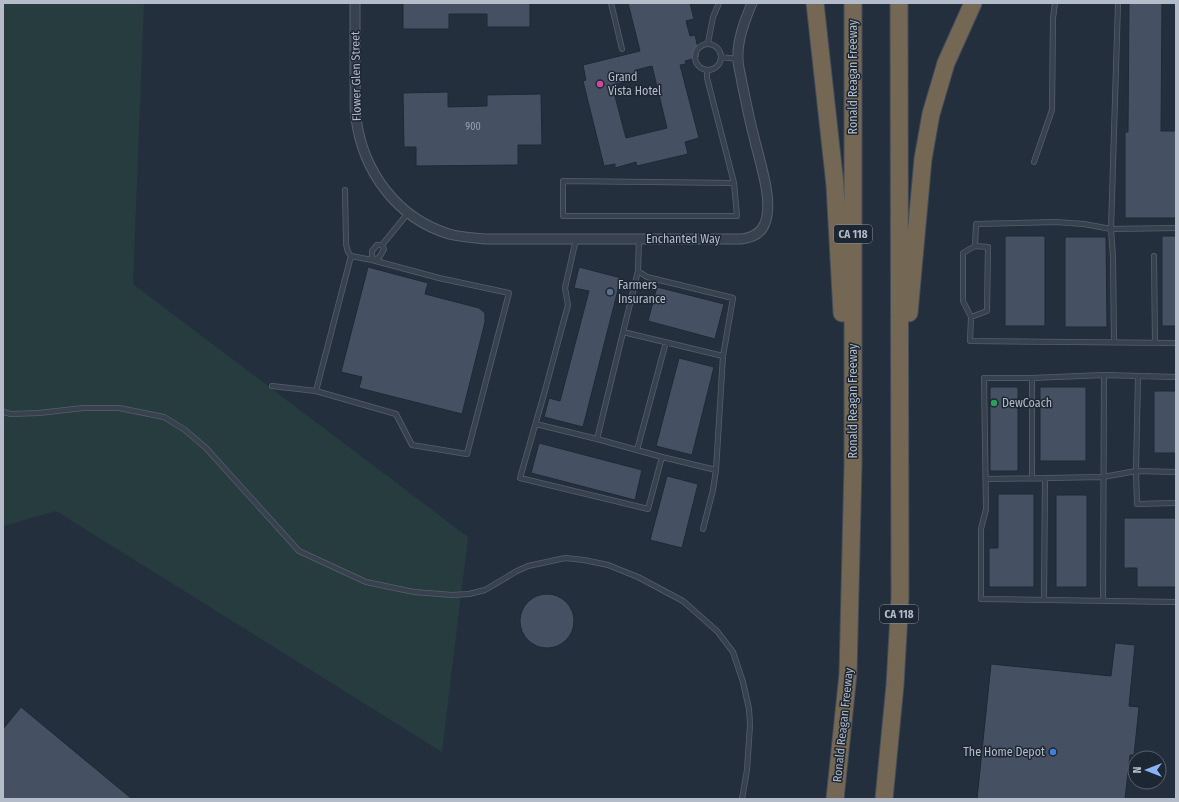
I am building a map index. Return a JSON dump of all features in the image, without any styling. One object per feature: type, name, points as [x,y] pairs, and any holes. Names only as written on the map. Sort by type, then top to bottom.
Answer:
[{"type":"highway","points":[[815,3],[835,185],[838,257],[853,465]]},
{"type":"highway","name":"Ronald Reagan Freeway","points":[[835,799],[848,674],[853,465],[853,3]]},
{"type":"highway","name":"CA 118","points":[[884,799],[895,685],[900,597],[899,3]]},
{"type":"highway","points":[[899,429],[923,159],[931,114],[946,63],[972,3]]},
{"type":"street","name":"Flower Glen Street","points":[[355,3],[356,117],[360,143],[369,166],[384,189]]},
{"type":"street","name":"Enchanted Way","points":[[384,189],[408,213],[432,227],[450,234],[467,238],[741,239],[755,235],[765,223],[768,211],[766,187],[753,135],[738,59],[744,24],[752,3]]},
{"type":"lane","points":[[611,3],[622,49]]},
{"type":"lane","points":[[708,43],[713,17],[719,3]]},
{"type":"lane","points":[[1034,162],[1052,110],[1053,18],[1055,3]]},
{"type":"lane","points":[[1114,342],[1113,257],[1110,229],[1118,3]]},
{"type":"lane","points":[[708,43],[716,46],[721,53],[721,57],[718,65],[707,70],[703,69],[696,63],[695,54],[700,46],[708,43]]},
{"type":"lane","points":[[721,57],[738,59]]},
{"type":"lane","points":[[707,70],[707,78],[734,183],[737,216],[563,216],[563,181],[734,183]]},
{"type":"lane","points":[[272,386],[316,391],[396,414],[412,445],[467,454],[509,293],[439,278],[372,260],[351,256],[348,252],[346,244],[345,190]]},
{"type":"lane","points":[[372,260],[372,251],[377,245],[382,245],[408,213]]},
{"type":"lane","points":[[975,246],[976,224],[1055,222],[1084,224],[1110,229],[1176,228]]},
{"type":"lane","points":[[576,239],[566,288],[568,305],[520,478],[648,509],[662,457]]},
{"type":"lane","points":[[597,439],[638,271],[639,239]]},
{"type":"lane","points":[[372,260],[378,258],[384,250],[382,245]]},
{"type":"lane","points":[[971,317],[987,311],[988,246],[975,246],[963,253],[963,301],[971,317],[970,341],[1176,343]]},
{"type":"lane","points":[[316,391],[351,256]]},
{"type":"lane","points":[[1154,256],[1155,343]]},
{"type":"lane","points":[[638,271],[647,277],[733,298],[723,356],[716,470],[713,490],[703,529]]},
{"type":"lane","points":[[623,332],[723,356]]},
{"type":"lane","points":[[637,450],[666,342]]},
{"type":"lane","points":[[1103,601],[1104,375]]},
{"type":"lane","points":[[1176,377],[1104,375],[984,378],[986,509],[981,529],[981,599],[1176,602]]},
{"type":"lane","points":[[1138,376],[1136,471],[1137,504],[1176,503]]},
{"type":"lane","points":[[1032,378],[1032,478]]},
{"type":"lane","points":[[3,412],[11,414],[39,413],[83,408],[119,408],[164,417],[184,430],[206,448],[299,551],[366,582],[414,592],[452,595],[469,594],[485,590],[528,566],[565,558],[608,565],[638,577],[683,601],[717,631],[733,652],[743,682],[749,709],[750,725],[742,799]]},
{"type":"lane","points":[[536,424],[716,470]]},
{"type":"lane","points":[[986,479],[1103,477],[1136,471],[1176,472]]},
{"type":"lane","points":[[1044,600],[1045,478]]},
{"type":"green space","points":[[3,3],[144,3],[133,284],[468,537],[442,752],[56,511],[3,526]]},
{"type":"building","points":[[403,3],[530,3],[530,27],[487,27],[487,14],[449,14],[449,29],[403,29]]},
{"type":"building","name":"Grand Vista Hotel","points":[[628,3],[690,3],[694,19],[686,21],[690,36],[695,35],[700,57],[685,61],[686,64],[680,65],[699,138],[685,142],[688,154],[637,166],[636,162],[615,168],[615,164],[604,166],[583,81],[586,80],[583,65],[640,51]],"holes":[[[652,66],[667,128],[626,138],[612,85],[638,79],[636,70]]]},
{"type":"building","points":[[1129,3],[1162,3],[1161,131],[1176,131],[1176,218],[1125,218],[1125,132],[1128,132]]},
{"type":"building","points":[[448,92],[448,107],[487,106],[487,95],[541,94],[542,145],[518,145],[518,165],[416,166],[416,147],[404,147],[403,93]]},
{"type":"building","points":[[1005,236],[1045,236],[1045,326],[1005,326]]},
{"type":"building","points":[[1162,236],[1176,236],[1176,326],[1162,326]]},
{"type":"building","points":[[1065,237],[1106,237],[1107,327],[1065,327]]},
{"type":"building","points":[[368,267],[428,283],[425,294],[479,308],[485,313],[485,322],[462,414],[359,388],[362,377],[341,372]]},
{"type":"building","points":[[579,267],[621,278],[583,427],[544,417],[549,398],[560,401],[589,291],[574,288]]},
{"type":"building","points":[[657,287],[724,304],[715,339],[648,321]]},
{"type":"building","points":[[679,358],[714,367],[692,455],[656,446]]},
{"type":"building","points":[[990,387],[1018,387],[1018,471],[990,471]]},
{"type":"building","points":[[1040,387],[1086,387],[1086,461],[1040,461]]},
{"type":"building","points":[[1154,391],[1176,391],[1176,453],[1154,453]]},
{"type":"building","points":[[539,443],[642,470],[635,500],[531,473]]},
{"type":"building","points":[[667,476],[698,484],[682,548],[650,540]]},
{"type":"building","points":[[998,494],[1034,494],[1034,587],[989,587],[989,548],[998,548]]},
{"type":"building","points":[[1056,495],[1087,495],[1087,587],[1056,587]]},
{"type":"building","points":[[1124,518],[1176,518],[1176,587],[1137,587],[1137,568],[1124,568]]},
{"type":"building","points":[[547,594],[562,599],[566,602],[569,606],[574,621],[569,636],[566,640],[562,643],[547,648],[532,643],[528,640],[525,636],[520,621],[525,606],[528,602],[532,599]]},
{"type":"building","name":"The Home Depot","points":[[1115,643],[1135,645],[1129,706],[1139,707],[1135,750],[1127,750],[1127,781],[1125,799],[977,799],[991,664],[1111,676]]},
{"type":"building","points":[[21,707],[132,799],[3,799],[3,729]]},
{"type":"place","name":"Grand Vista Hotel","points":[[600,84]]},
{"type":"place","name":"Farmers Insurance","points":[[610,292]]},
{"type":"place","name":"DewCoach","points":[[994,403]]},
{"type":"place","name":"The Home Depot","points":[[1053,752]]}]
